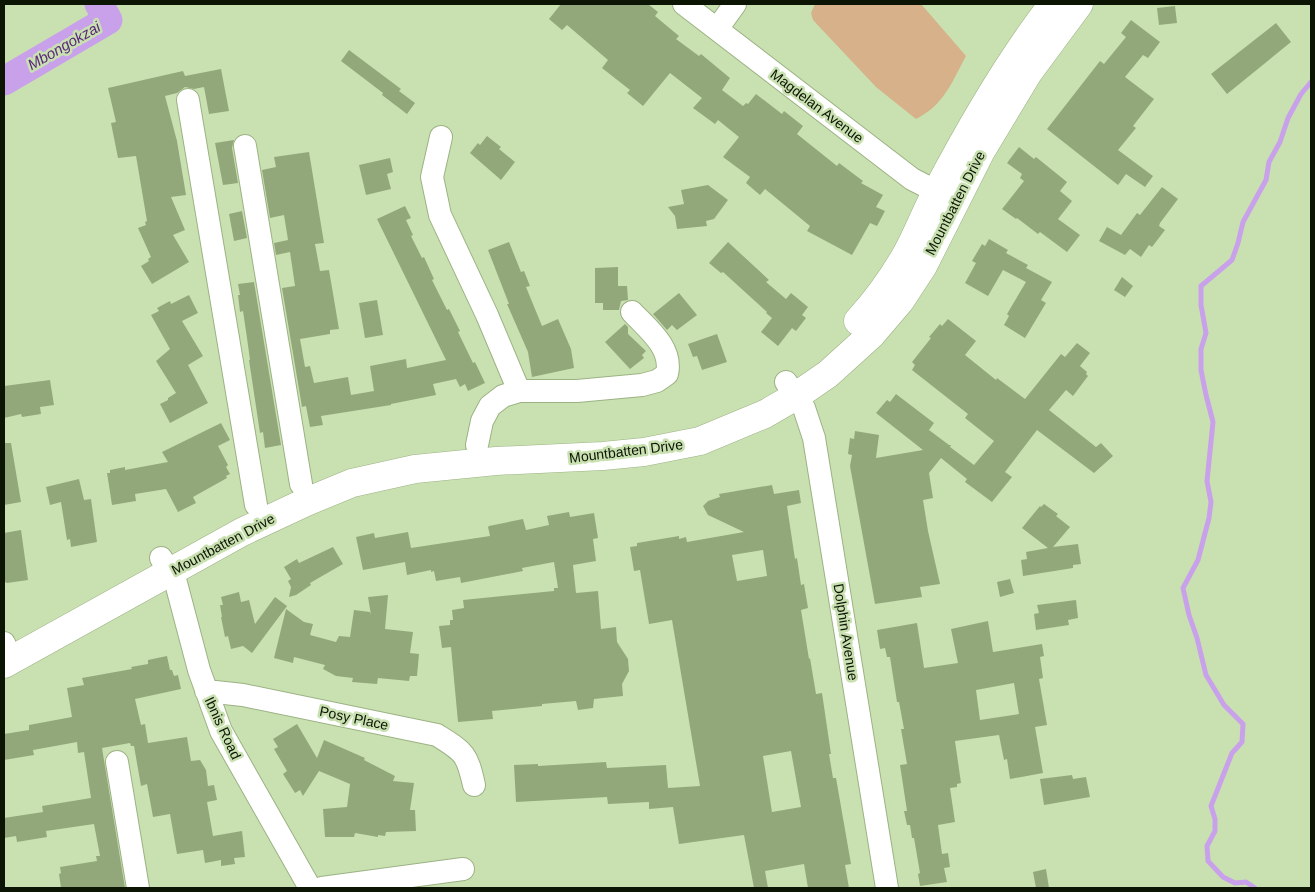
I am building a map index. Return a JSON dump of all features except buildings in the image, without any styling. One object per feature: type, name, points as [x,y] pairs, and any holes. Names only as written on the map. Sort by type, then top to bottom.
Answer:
[{"type":"main road","name":"Mountbatten Drive","points":[[946,197],[1003,74],[1033,29],[1053,4]]},
{"type":"main road","name":"Mountbatten Drive","points":[[5,651],[165,565],[352,483],[415,469],[496,461],[603,456],[644,452],[700,441],[765,414],[877,300],[946,197],[981,151],[1028,73],[1079,4]]},
{"type":"main road","name":"Mountbatten Drive","points":[[165,565],[256,505],[301,484],[399,454],[477,445],[626,438],[676,428],[718,415],[760,397],[791,389]]},
{"type":"street","name":"Magdelan Avenue","points":[[684,4],[912,178],[946,197]]},
{"type":"street","points":[[717,29],[735,4]]},
{"type":"street","points":[[188,100],[256,505]]},
{"type":"street","points":[[441,137],[432,177],[440,214],[487,315],[519,391]]},
{"type":"street","points":[[245,146],[301,484]]},
{"type":"street","points":[[477,445],[482,421],[490,406],[503,396],[519,391],[577,391],[642,385],[657,381],[666,374],[668,366],[667,354],[656,337],[632,312]]},
{"type":"street","name":"Dolphin Avenue","points":[[791,389],[804,408],[814,438],[887,888]]},
{"type":"street","name":"Ibnis Road","points":[[165,565],[176,583],[206,691],[221,730],[310,888]]},
{"type":"street","name":"Posy Place","points":[[206,691],[243,695],[437,735],[461,750],[470,766],[474,786]]},
{"type":"street","points":[[117,762],[138,888]]},
{"type":"street","points":[[322,888],[463,869]]},
{"type":"shaded area","points":[[815,4],[921,4],[966,56],[940,100],[934,107],[916,119],[876,87],[813,20],[811,13]]},
{"type":"waterway","name":"Mbongokzai","points":[[4,81],[108,20],[99,4]]},
{"type":"waterway","points":[[1255,888],[1246,882],[1235,883],[1223,877],[1208,861],[1207,846],[1215,831],[1215,819],[1211,806],[1232,753],[1242,742],[1243,724],[1224,705],[1206,675],[1183,588],[1198,560],[1209,518],[1211,502],[1207,481],[1213,422],[1201,370],[1201,349],[1206,333],[1201,305],[1201,286],[1232,260],[1243,222],[1266,180],[1269,162],[1280,142],[1288,118],[1301,94],[1311,82]]}]
